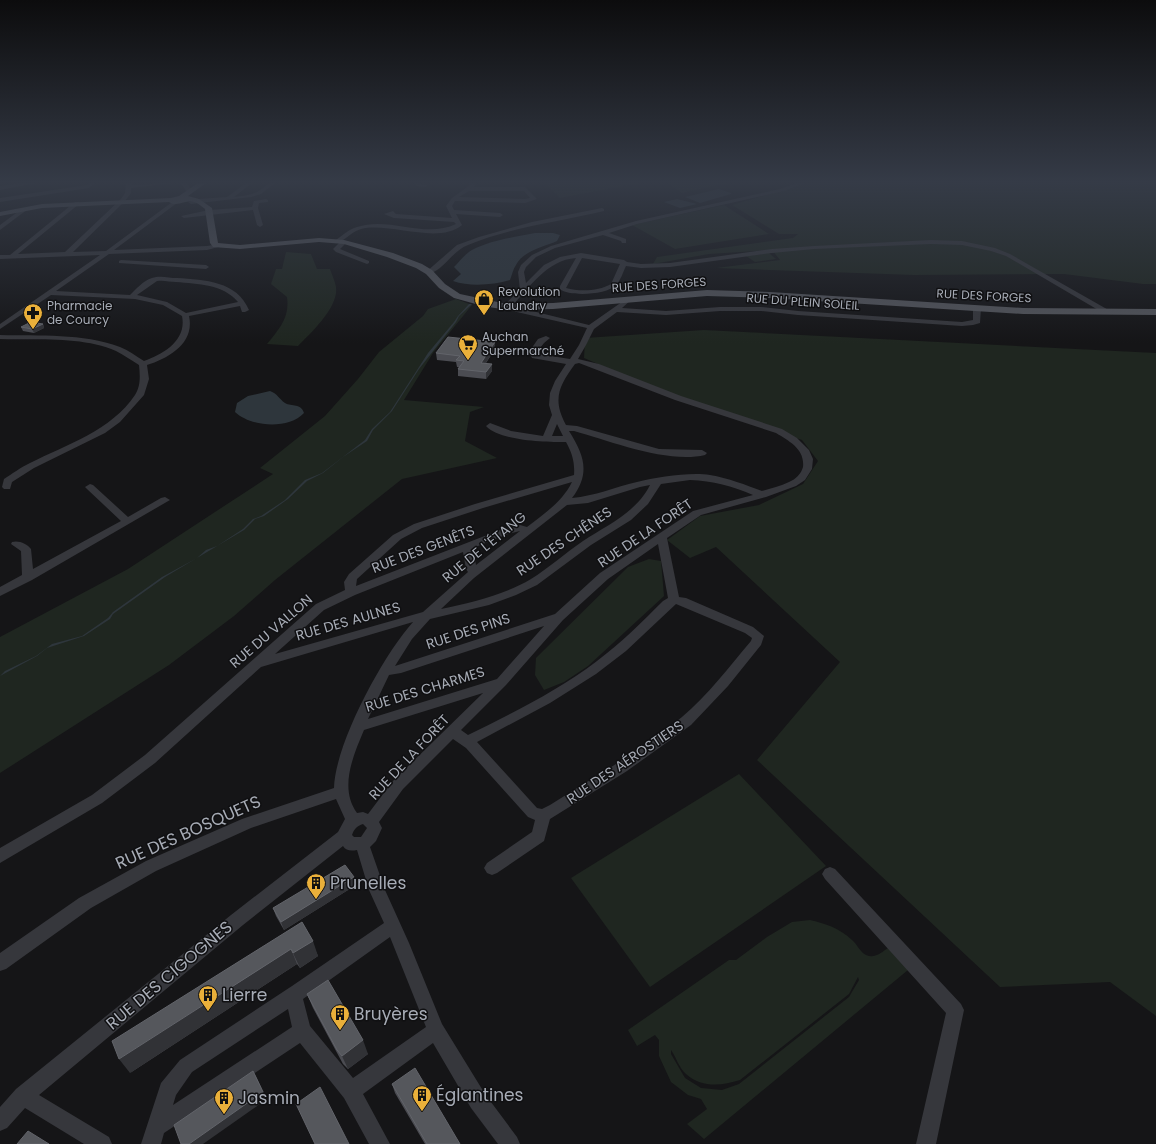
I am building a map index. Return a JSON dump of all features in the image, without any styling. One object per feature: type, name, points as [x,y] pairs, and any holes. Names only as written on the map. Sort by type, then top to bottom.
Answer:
[{"type":"main road","points":[[213,236],[214,243],[219,246]]},
{"type":"main road","name":"RUE DES FORGES","points":[[219,246],[240,247],[307,241],[341,241],[405,259],[429,272],[442,286],[457,296],[482,303],[507,307],[615,306],[628,299],[714,293],[977,308],[1156,312]]},
{"type":"street","points":[[12,256],[36,236]]},
{"type":"street","points":[[68,253],[85,236]]},
{"type":"street","points":[[0,327],[131,236]]},
{"type":"street","points":[[346,236],[336,249],[367,262]]},
{"type":"street","points":[[429,272],[435,269],[453,250],[464,244],[491,236]]},
{"type":"street","points":[[523,290],[521,272],[523,266],[534,256],[553,247],[589,236]]},
{"type":"street","points":[[615,236],[624,240],[624,242]]},
{"type":"street","points":[[615,306],[590,327],[521,312],[507,307],[546,266],[554,261],[566,257],[595,256],[653,267],[801,249],[924,242],[962,242],[993,248],[1008,255],[1108,312]]},
{"type":"street","points":[[0,257],[207,248],[219,246]]},
{"type":"street","points":[[128,251],[119,265],[206,267]]},
{"type":"street","points":[[581,256],[563,286],[563,289],[566,291],[585,292],[611,287],[615,283],[624,262]]},
{"type":"street","points":[[49,293],[131,296],[165,303],[185,315],[244,307],[237,296],[225,289],[212,284],[193,281],[154,279],[131,296]]},
{"type":"street","name":"RUE DU PLEIN SOLEIL","points":[[615,306],[666,313],[720,309],[761,309],[798,313],[962,324],[973,323],[977,320],[977,308]]},
{"type":"street","points":[[0,337],[75,339],[98,342],[118,349],[143,364],[153,361],[169,352],[179,343],[186,333],[187,325],[185,315]]},
{"type":"street","name":"RUE DE L'ÉTANG","points":[[354,820],[347,812],[340,792],[346,757],[358,726],[386,671],[408,636],[474,571],[564,502],[575,487],[580,466],[576,450],[552,405],[553,394],[557,384],[583,346],[590,327]]},
{"type":"street","points":[[546,338],[541,341],[533,352],[535,356],[567,362],[574,361]]},
{"type":"street","name":"RUE DE LA FORÊT","points":[[370,821],[398,785],[502,682],[559,617],[604,576],[697,513],[763,495],[793,484],[802,478],[807,469],[808,459],[804,450],[794,440],[772,429],[678,398],[596,366],[574,361]]},
{"type":"street","points":[[7,487],[7,481],[31,466],[102,431],[117,420],[140,395],[145,379],[143,364]]},
{"type":"street","points":[[546,439],[556,415]]},
{"type":"street","points":[[490,426],[497,430],[518,436],[546,439],[569,439]]},
{"type":"street","points":[[564,428],[574,428],[658,452],[702,453]]},
{"type":"street","points":[[564,502],[588,500],[639,484],[690,477],[710,478],[735,484],[763,495]]},
{"type":"street","points":[[351,592],[350,582],[354,577],[397,538],[418,526],[479,506],[578,478]]},
{"type":"street","name":"RUE DES CHÊNES","points":[[427,616],[463,608],[525,587],[544,576],[575,551],[638,509],[652,493],[657,482]]},
{"type":"street","points":[[90,487],[128,521]]},
{"type":"street","points":[[0,592],[165,500]]},
{"type":"street","name":"RUE DES GENÊTS","points":[[351,592],[468,548],[504,532],[520,528],[528,530]]},
{"type":"street","points":[[467,741],[515,716],[592,670],[619,649],[667,604],[674,600],[662,537]]},
{"type":"street","points":[[16,544],[26,549],[28,577]]},
{"type":"street","points":[[468,548],[471,569],[474,571]]},
{"type":"street","name":"RUE DU VALLON","points":[[0,856],[97,799],[150,759],[320,607],[351,592]]},
{"type":"street","name":"RUE DES AÉROSTIERS","points":[[543,815],[555,809],[641,754],[687,720],[710,697],[757,642],[758,636],[749,630],[682,601],[674,600]]},
{"type":"street","name":"RUE DES AULNES","points":[[256,664],[414,618],[427,616]]},
{"type":"street","name":"RUE DES PINS","points":[[386,671],[397,670],[559,617]]},
{"type":"street","name":"RUE DES CHARMES","points":[[358,726],[370,724],[502,682]]},
{"type":"street","points":[[452,731],[471,744],[533,813],[543,815],[539,836],[492,868]]},
{"type":"street","name":"RUE DES BOSQUETS","points":[[0,963],[84,903],[150,866],[247,823],[340,792]]},
{"type":"street","points":[[363,818],[370,821],[375,828],[370,839],[362,844],[350,844],[344,836],[347,826],[354,820],[363,818]]},
{"type":"street","name":"RUE DES CIGOGNES","points":[[0,1120],[24,1096],[237,920],[344,836]]},
{"type":"street","points":[[362,844],[377,890],[436,1030],[478,1101],[510,1144]]},
{"type":"street","points":[[830,874],[955,1010],[926,1144]]},
{"type":"street","points":[[153,1135],[168,1090],[186,1066],[393,926]]},
{"type":"street","points":[[293,995],[302,1031],[351,1090],[380,1144]]},
{"type":"street","points":[[351,1090],[436,1030]]},
{"type":"street","points":[[153,1135],[302,1031]]},
{"type":"street","points":[[24,1096],[102,1144]]},
{"type":"shaded area","points":[[519,236],[559,236],[557,241],[523,256],[513,270],[510,280],[482,285],[453,281],[461,274],[454,267],[472,250],[495,241]]},
{"type":"shaded area","points":[[652,236],[754,236],[675,249]]},
{"type":"shaded area","points":[[795,236],[1156,236],[1156,284],[1143,284],[1064,274],[914,275],[716,268],[780,260],[772,250],[709,254],[653,264],[657,257],[793,238]]},
{"type":"shaded area","points":[[286,252],[311,254],[317,269],[330,269],[336,287],[336,295],[329,311],[317,327],[298,346],[267,344],[283,323],[287,311],[287,297],[271,284],[276,269],[282,269]]},
{"type":"shaded area","points":[[769,253],[776,259],[755,262],[746,256]]},
{"type":"shaded area","points":[[456,299],[472,305],[433,353],[404,400],[484,407],[470,412],[465,441],[497,458],[402,479],[275,580],[234,616],[169,665],[0,773],[0,637],[128,569],[273,474],[260,468],[325,416],[358,379],[379,352],[423,316],[428,309]]},
{"type":"shaded area","points":[[469,304],[472,304],[459,316],[456,322],[419,369],[392,411],[373,430],[367,441],[323,473],[307,481],[288,499],[264,516],[255,519],[244,530],[197,558],[206,550],[217,546],[243,529],[253,519],[261,516],[285,500],[305,480],[322,473],[365,440],[372,429],[390,412],[428,353],[458,316]]},
{"type":"shaded area","points":[[704,330],[1156,353],[1156,1016],[1110,982],[1000,987],[757,760],[840,662],[716,547],[690,558],[667,540],[700,516],[759,505],[803,484],[818,461],[802,440],[668,394],[584,358],[585,338]]},
{"type":"shaded area","points":[[270,391],[285,403],[299,406],[304,413],[289,422],[270,424],[250,421],[235,412],[237,403],[248,396]]},
{"type":"shaded area","points":[[196,558],[165,577],[113,614],[110,619],[84,636],[47,648],[37,656],[0,676],[5,671],[36,656],[52,644],[82,636],[162,577]]},
{"type":"shaded area","points":[[649,559],[661,561],[664,596],[588,666],[564,682],[544,690],[535,675],[536,658],[628,567]]},
{"type":"shaded area","points":[[739,774],[826,866],[650,987],[571,878]]},
{"type":"shaded area","points":[[810,920],[832,927],[842,932],[854,942],[862,952],[869,956],[878,954],[888,948],[908,970],[704,1139],[687,1124],[707,1109],[701,1099],[688,1095],[671,1082],[659,1056],[659,1040],[655,1035],[637,1046],[628,1030],[729,960],[736,960],[767,937],[792,922]],"holes":[[[858,977],[859,980],[849,997],[739,1084],[722,1090],[701,1088],[685,1078],[671,1054],[671,1050],[679,1066],[684,1072],[692,1079],[699,1082],[705,1084],[726,1084],[740,1080],[849,994]]]},
{"type":"building","points":[[31,322],[43,324],[32,329],[21,327]]},
{"type":"building","name":"Auchan Supermarché","points":[[448,337],[495,342],[481,363],[492,364],[486,372],[458,369],[464,361],[456,360],[460,356],[436,353]]},
{"type":"building","points":[[345,865],[354,877],[281,922],[273,908]]},
{"type":"building","points":[[302,922],[313,941],[293,953],[291,949],[119,1059],[112,1041]]},
{"type":"building","name":"Bruyères","points":[[328,980],[363,1040],[342,1056],[337,1050],[307,994]]},
{"type":"building","name":"Églantines","points":[[415,1068],[460,1144],[427,1144],[392,1084]]},
{"type":"building","name":"Jasmin","points":[[253,1071],[263,1092],[189,1144],[181,1144],[174,1125]]},
{"type":"building","points":[[320,1087],[349,1144],[315,1144],[296,1104]]},
{"type":"building","points":[[28,1131],[49,1144],[17,1144]]},
{"type":"place","name":"Revolution Laundry","points":[[484,316]]},
{"type":"place","name":"Pharmacie de Courcy","points":[[33,330]]},
{"type":"place","name":"Auchan Supermarché","points":[[468,361]]},
{"type":"place","name":"Prunelles","points":[[316,900]]},
{"type":"place","name":"Lierre","points":[[208,1012]]},
{"type":"place","name":"Bruyères","points":[[340,1031]]},
{"type":"place","name":"Églantines","points":[[422,1112]]},
{"type":"place","name":"Jasmin","points":[[224,1115]]}]
